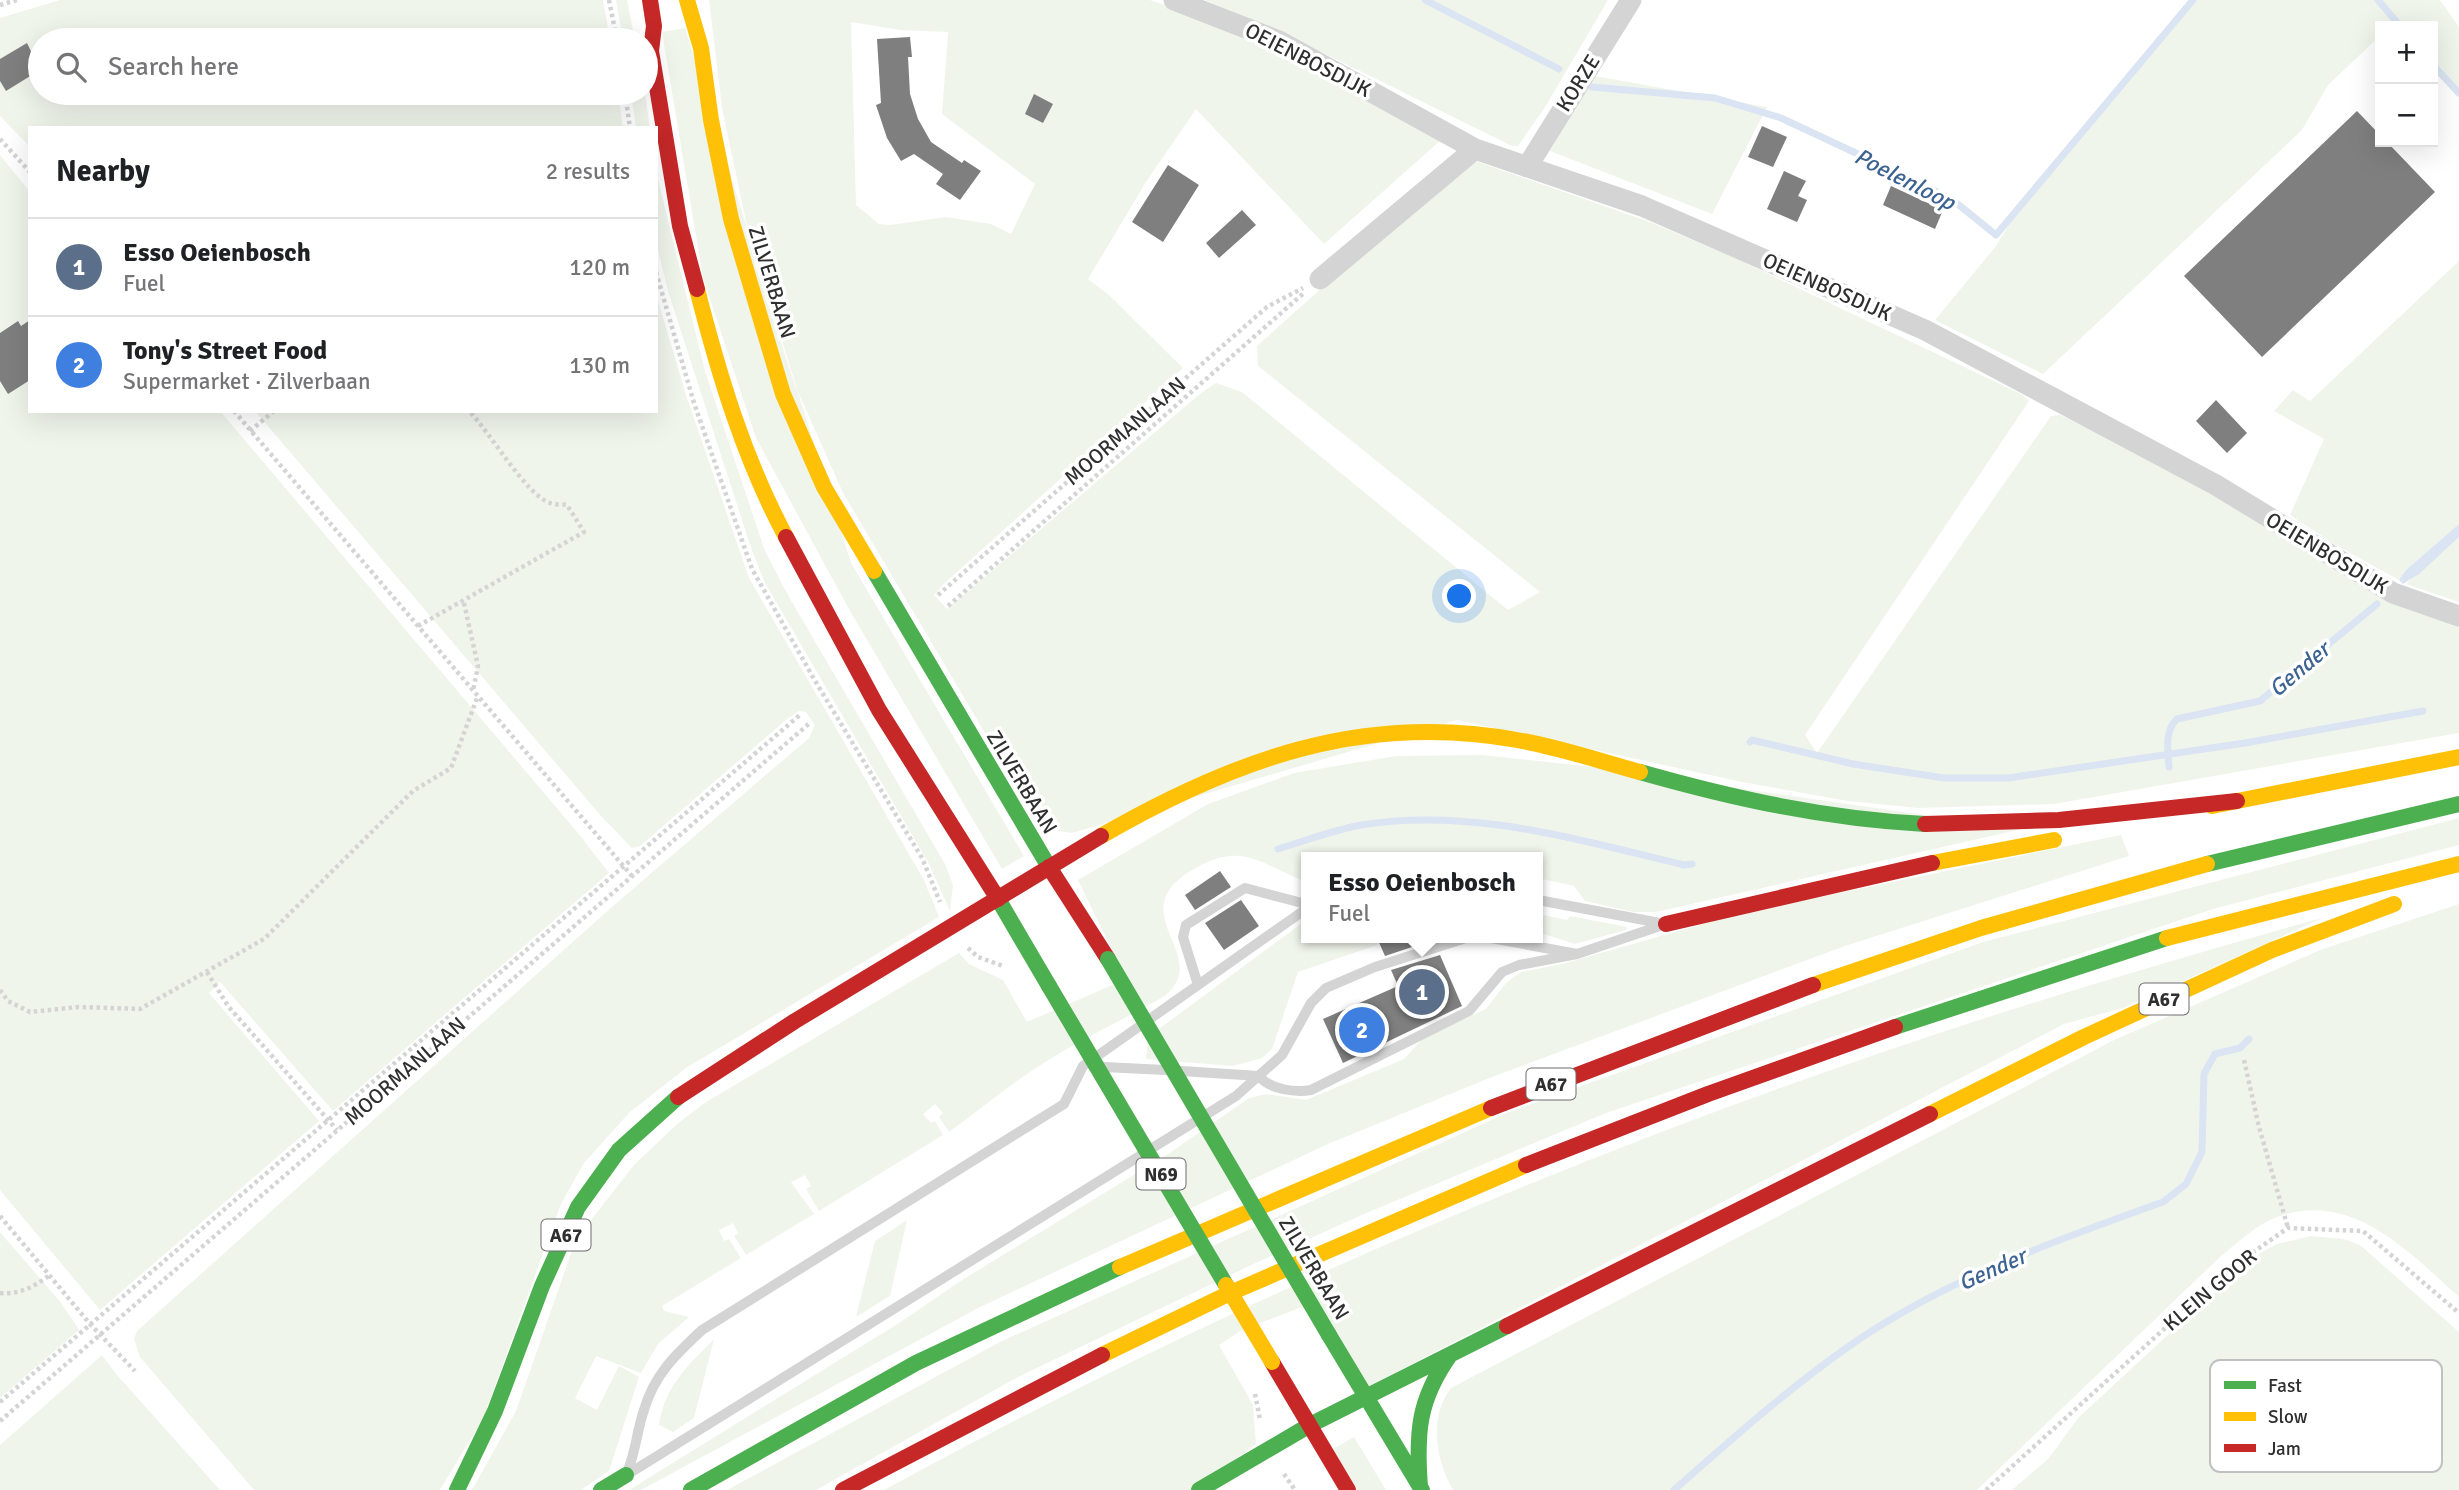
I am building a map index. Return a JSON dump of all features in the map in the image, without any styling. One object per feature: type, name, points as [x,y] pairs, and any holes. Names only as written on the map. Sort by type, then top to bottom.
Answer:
[{"type":"main road","points":[[634,0],[639,28]]},
{"type":"main road","points":[[650,0],[653,28]]},
{"type":"main road","name":"ZILVERBAAN","points":[[687,0],[691,22],[701,48],[710,120],[731,219],[783,394],[824,487],[1049,867],[1108,959],[1421,1488]]},
{"type":"main road","name":"ZILVERBAAN","points":[[701,48],[706,20],[703,0]]},
{"type":"main road","points":[[658,105],[680,226],[719,373],[748,459],[773,513],[879,710],[998,899]]},
{"type":"main road","name":"A67","points":[[457,1490],[491,1424],[546,1281],[585,1195],[636,1131],[708,1075],[1049,867],[1206,779],[1310,744],[1395,732],[1450,731],[1510,737],[1758,803],[1881,822],[1937,825],[2017,822],[2095,817],[2237,800]]},
{"type":"main road","name":"A67","points":[[1666,924],[1862,877],[2459,757]]},
{"type":"main road","name":"A67","points":[[691,1490],[989,1327],[1340,1170],[1688,1030],[1916,949],[2056,907],[2259,851],[2459,804]]},
{"type":"main road","points":[[843,1490],[1026,1393],[1228,1294],[1536,1161],[1684,1103],[1871,1035],[2168,938],[2459,864]]},
{"type":"main road","name":"N69","points":[[998,899],[1348,1490]]},
{"type":"main road","name":"A67","points":[[1199,1490],[1310,1425],[1788,1183],[2204,980],[2333,926],[2407,900]]},
{"type":"main road","name":"A67","points":[[1421,1488],[1417,1439],[1419,1412],[1430,1383],[1450,1355]]},
{"type":"main road","points":[[601,1490],[626,1475]]},
{"type":"street","name":"OEIENBOSDIJK","points":[[1174,0],[1279,41],[1475,149],[1642,205],[1925,330],[2216,485],[2393,593],[2459,616]]},
{"type":"street","name":"KORZE","points":[[1527,167],[1631,0]]},
{"type":"street","points":[[1320,279],[1475,149]]},
{"type":"lane","points":[[1198,985],[1183,937],[1186,925],[1245,888],[1301,904]]},
{"type":"lane","name":"A67","points":[[1543,901],[1666,924]]},
{"type":"lane","points":[[626,1475],[654,1384],[667,1362],[702,1330],[1064,1104],[1083,1066],[1301,910]]},
{"type":"lane","name":"A67","points":[[1083,1066],[1259,1076],[1264,1082],[1286,1089],[1311,1090],[1469,1011],[1502,972],[1519,965],[1577,954],[1666,924]]},
{"type":"lane","points":[[626,1475],[1214,1110],[1282,1055],[1311,1003],[1326,988],[1375,967],[1450,943]]},
{"type":"lane","name":"A67","points":[[1518,943],[1577,954]]},
{"type":"path","points":[[0,5],[17,0]]},
{"type":"path","points":[[609,0],[615,28]]},
{"type":"path","points":[[627,105],[630,126]]},
{"type":"path","points":[[0,139],[28,170]]},
{"type":"path","points":[[658,279],[694,403],[752,569],[814,679],[930,872],[936,896],[970,951],[1003,965],[1012,975]]},
{"type":"path","name":"MOORMANLAAN","points":[[938,595],[1267,307],[1320,279]]},
{"type":"path","name":"MOORMANLAAN","points":[[948,606],[1320,279]]},
{"type":"path","points":[[235,413],[632,876]]},
{"type":"path","points":[[250,431],[272,413]]},
{"type":"path","points":[[418,626],[464,603],[584,532],[567,505],[549,503],[513,470],[485,428],[471,413]]},
{"type":"path","points":[[464,603],[478,666],[472,692]]},
{"type":"path","points":[[0,990],[8,1001],[30,1012],[78,1007],[140,1009],[264,939],[413,791],[451,768],[477,698]]},
{"type":"path","name":"MOORMANLAAN","points":[[0,1402],[801,714]]},
{"type":"path","name":"MOORMANLAAN","points":[[0,1421],[811,722]]},
{"type":"path","points":[[207,972],[228,1006],[337,1130]]},
{"type":"path","points":[[2244,1060],[2288,1228],[2363,1231],[2459,1313]]},
{"type":"path","points":[[0,1216],[90,1324],[135,1371]]},
{"type":"path","name":"KLEIN GOOR","points":[[1986,1490],[2236,1264],[2288,1228]]},
{"type":"path","points":[[0,1293],[9,1294],[33,1288],[50,1275]]},
{"type":"shaded area","points":[[60,0],[603,0],[608,28],[28,28],[28,105],[620,105],[623,126],[28,126],[28,145],[0,116],[0,18]]},
{"type":"shaded area","points":[[616,0],[627,0],[633,28],[621,28]]},
{"type":"shaded area","points":[[709,0],[1150,0],[1225,25],[1440,141],[1324,244],[1196,109],[1146,182],[1088,279],[1109,295],[1183,368],[945,583],[934,595],[947,609],[1216,383],[1242,392],[1508,610],[1540,592],[1258,366],[1257,346],[1467,158],[1650,222],[1735,258],[2021,394],[2029,401],[1805,735],[1817,753],[2051,416],[2060,415],[2163,463],[2459,624],[2459,733],[2054,804],[1918,808],[1848,801],[1742,782],[1457,720],[1072,833],[1051,830],[1037,821],[843,493],[795,385],[755,264],[722,108]],"holes":[[[851,22],[900,30],[948,32],[942,114],[1035,184],[1011,234],[991,224],[946,217],[890,225],[879,224],[856,205]]]},
{"type":"shaded area","points":[[1205,0],[1608,0],[1547,104],[1518,146],[1512,146],[1293,38]]},
{"type":"shaded area","points":[[2197,0],[2440,0],[2459,27],[2459,88],[2438,65],[2438,21],[2375,21],[2375,41],[2328,85],[2302,130],[2043,374],[1935,320],[1996,246],[2013,218]]},
{"type":"shaded area","points":[[685,28],[851,563],[1024,856],[1002,869],[850,611],[756,438],[703,278],[662,32]]},
{"type":"shaded area","points":[[1590,75],[1767,107],[1712,214],[1550,151]]},
{"type":"shaded area","points":[[633,105],[647,105],[650,126],[636,126]]},
{"type":"shaded area","points":[[0,155],[28,190],[28,413],[222,413],[609,873],[333,1111],[220,982],[209,993],[319,1121],[100,1310],[0,1190]]},
{"type":"shaded area","points":[[658,179],[705,371],[765,551],[789,597],[945,864],[953,885],[950,911],[929,864],[765,583],[751,548],[668,291],[658,250]]},
{"type":"shaded area","points":[[2459,261],[2459,524],[2406,570],[2399,580],[2334,544],[2290,515],[2324,439],[2274,411],[2293,390],[2310,401]]},
{"type":"shaded area","points":[[658,301],[686,395],[749,578],[924,880],[939,917],[686,1068],[630,1112],[584,1163],[561,1204],[483,1419],[440,1490],[254,1490],[140,1357],[134,1339],[137,1331],[613,906],[809,738],[815,725],[806,712],[799,711],[787,719],[640,846],[632,848],[601,816],[257,413],[658,413]]},
{"type":"shaded area","points":[[2459,524],[2459,537],[2419,574],[2403,584],[2399,580],[2406,570]]},
{"type":"shaded area","points":[[2459,537],[2459,602],[2406,584]]},
{"type":"shaded area","points":[[1483,755],[1584,766],[2022,829],[1656,912],[1633,912],[1585,901],[1574,886],[1543,879],[1543,852],[1301,852],[1301,880],[1248,858],[1222,857],[1207,862],[1171,887],[1164,903],[1165,918],[1179,964],[1178,979],[1168,993],[1039,1066],[949,1132],[939,1117],[943,1113],[935,1104],[923,1114],[931,1123],[935,1121],[943,1135],[819,1211],[806,1189],[811,1186],[805,1175],[791,1182],[814,1214],[746,1255],[734,1236],[738,1233],[733,1223],[719,1230],[724,1241],[729,1239],[741,1258],[662,1306],[664,1311],[689,1317],[658,1344],[641,1373],[596,1356],[575,1398],[597,1410],[619,1366],[639,1377],[609,1471],[581,1490],[472,1490],[516,1411],[576,1239],[634,1165],[677,1124],[706,1102],[959,953],[969,964],[1003,980],[1027,1022],[1126,979],[1078,880],[1208,804],[1294,773],[1396,756]]},
{"type":"shaded area","points":[[2459,818],[2459,845],[2213,909],[1606,1113],[1364,1214],[1247,1267],[1018,1377],[816,1490],[727,1490],[1000,1342],[1509,1112],[1983,942]]},
{"type":"shaded area","points":[[2121,835],[2129,856],[1845,946],[1492,1077],[1328,1144],[980,1307],[641,1490],[629,1490],[1168,1154],[1249,1098],[1266,1094],[1306,1100],[1404,1059],[1423,1038],[1486,1009],[1506,983],[1521,972],[1562,964],[1742,913]]},
{"type":"shaded area","points":[[2459,904],[2459,1297],[2401,1246],[2380,1232],[2358,1220],[2334,1212],[2309,1210],[2274,1218],[2221,1256],[1977,1490],[1453,1490],[1442,1466],[1437,1439],[1439,1413],[1451,1388],[2114,1040],[2323,949]]},
{"type":"shaded area","points":[[1543,915],[1567,920],[1570,916],[1627,927],[1626,930],[1575,944],[1543,934]]},
{"type":"shaded area","points":[[2325,917],[2123,1008],[2064,1024],[1368,1387],[1318,1301],[1242,1330],[1219,1345],[1253,1405],[1256,1444],[1195,1490],[884,1490],[1125,1365],[1247,1307],[1371,1251],[1622,1147],[1749,1099],[1988,1017]]},
{"type":"shaded area","points":[[1301,924],[1301,943],[1377,943],[1298,972],[1272,1049],[1262,1058],[1233,1066],[1146,1059],[1148,1037]]},
{"type":"shaded area","points":[[907,1220],[890,1296],[856,1317],[875,1241]]},
{"type":"shaded area","points":[[0,1232],[62,1304],[79,1330],[0,1398]]},
{"type":"shaded area","points":[[2311,1236],[2344,1239],[2360,1245],[2459,1332],[2459,1490],[2012,1490],[2049,1458],[2078,1418],[2251,1258],[2277,1244]]},
{"type":"shaded area","points":[[714,1339],[694,1418],[673,1432],[659,1425],[666,1398],[672,1387]]},
{"type":"shaded area","points":[[102,1355],[220,1490],[0,1490],[0,1445]]},
{"type":"shaded area","points":[[1354,1437],[1386,1490],[1357,1490],[1333,1449]]},
{"type":"building","points":[[910,37],[910,94],[918,119],[931,142],[962,163],[964,160],[981,171],[960,200],[936,184],[943,174],[914,154],[901,161],[887,138],[876,105],[881,103],[877,39]]},
{"type":"building","points":[[27,43],[28,77],[6,91],[0,81],[0,59]]},
{"type":"building","points":[[1034,94],[1053,104],[1043,123],[1025,114]]},
{"type":"building","points":[[2357,111],[2375,130],[2375,147],[2392,147],[2435,192],[2262,357],[2184,276]]},
{"type":"building","points":[[1762,126],[1787,137],[1773,167],[1748,157]]},
{"type":"building","points":[[1168,165],[1199,185],[1163,242],[1132,222]]},
{"type":"building","points":[[1784,171],[1806,181],[1798,196],[1807,200],[1797,222],[1767,209]]},
{"type":"building","points":[[1891,186],[1943,210],[1935,229],[1883,205]]},
{"type":"building","points":[[1242,210],[1256,225],[1219,258],[1206,243]]},
{"type":"building","points":[[18,321],[21,326],[28,321],[28,381],[8,394],[0,381],[0,333]]},
{"type":"building","points":[[2216,400],[2247,433],[2227,453],[2196,421]]},
{"type":"building","points":[[1220,871],[1231,887],[1195,910],[1185,895]]},
{"type":"building","points":[[1241,900],[1259,926],[1224,950],[1205,923]]},
{"type":"building","points":[[1379,943],[1424,943],[1385,956]]},
{"type":"building","points":[[1440,955],[1462,1006],[1343,1063],[1323,1019],[1398,986],[1391,970]]},
{"type":"waterway","name":"Poelenloop","points":[[1425,0],[1559,69]]},
{"type":"waterway","name":"Poelenloop","points":[[1592,87],[1715,98],[1781,118],[1954,201],[1996,235],[2193,0]]},
{"type":"waterway","name":"Poelenloop","points":[[2378,0],[2396,21]]},
{"type":"waterway","name":"Poelenloop","points":[[2438,70],[2459,93]]},
{"type":"waterway","name":"Gender","points":[[2169,767],[2168,735],[2177,719],[2260,701],[2377,604]]},
{"type":"waterway","points":[[1750,742],[1752,740],[1853,764],[1944,778],[2008,778],[2245,743],[2423,711]]},
{"type":"waterway","points":[[1278,849],[1361,825],[1443,820],[1524,829],[1684,865],[1692,864]]},
{"type":"waterway","name":"Gender","points":[[1674,1490],[1762,1413],[1855,1342],[1891,1319],[2004,1262],[2163,1202],[2186,1184],[2202,1152],[2204,1074],[2215,1054],[2240,1048],[2249,1039]]},
{"type":"traffic: fast","points":[[874,571],[1049,867]]},
{"type":"traffic: fast","points":[[1640,772],[1781,806],[1852,818],[1925,824]]},
{"type":"traffic: fast","points":[[2207,864],[2459,804]]},
{"type":"traffic: fast","points":[[998,899],[1049,986]]},
{"type":"traffic: fast","points":[[1895,1027],[2167,938]]},
{"type":"traffic: fast","points":[[1108,959],[1329,1335]]},
{"type":"traffic: fast","points":[[1049,986],[1226,1285]]},
{"type":"traffic: fast","points":[[457,1490],[495,1411],[542,1286],[578,1207],[619,1150],[678,1097]]},
{"type":"traffic: fast","points":[[691,1490],[916,1363],[1120,1267]]},
{"type":"traffic: fast","points":[[1199,1490],[1310,1425],[1507,1326]]},
{"type":"traffic: fast","points":[[1329,1335],[1422,1490]]},
{"type":"traffic: fast","points":[[1420,1487],[1418,1450],[1425,1402],[1439,1371],[1450,1355]]},
{"type":"traffic: fast","points":[[601,1490],[626,1475]]},
{"type":"traffic: slow","points":[[687,0],[701,48],[711,120],[731,219],[783,394],[824,487],[874,571]]},
{"type":"traffic: slow","points":[[697,289],[714,353],[745,447],[786,537]]},
{"type":"traffic: slow","points":[[1101,836],[1200,785],[1250,765],[1300,749],[1352,738],[1405,732],[1460,733],[1533,743],[1640,772]]},
{"type":"traffic: slow","points":[[2212,806],[2459,757]]},
{"type":"traffic: slow","points":[[1932,863],[2054,840]]},
{"type":"traffic: slow","points":[[1813,985],[1981,928],[2207,864]]},
{"type":"traffic: slow","points":[[2167,938],[2459,864]]},
{"type":"traffic: slow","points":[[1930,1114],[2084,1037],[2272,950],[2394,904]]},
{"type":"traffic: slow","points":[[1120,1267],[1491,1108]]},
{"type":"traffic: slow","points":[[1102,1355],[1228,1294],[1526,1165]]},
{"type":"traffic: slow","points":[[1226,1285],[1272,1362]]},
{"type":"traffic: jam","points":[[650,0],[654,28]]},
{"type":"traffic: jam","points":[[658,93],[680,226],[697,289]]},
{"type":"traffic: jam","points":[[786,537],[879,710],[998,899]]},
{"type":"traffic: jam","points":[[1925,824],[2059,820],[2237,801]]},
{"type":"traffic: jam","points":[[678,1097],[795,1021],[1101,836]]},
{"type":"traffic: jam","points":[[1666,924],[1932,863]]},
{"type":"traffic: jam","points":[[1049,867],[1108,959]]},
{"type":"traffic: jam","points":[[1491,1108],[1813,985]]},
{"type":"traffic: jam","points":[[1526,1165],[1708,1094],[1895,1027]]},
{"type":"traffic: jam","points":[[1507,1326],[1930,1114]]},
{"type":"traffic: jam","points":[[843,1490],[1102,1355]]},
{"type":"traffic: jam","points":[[1272,1362],[1348,1490]]},
{"type":"place","name":"Esso Oeienbosch","points":[[1422,992]]},
{"type":"place","name":"Tony's Street Food","points":[[1362,1030]]}]
